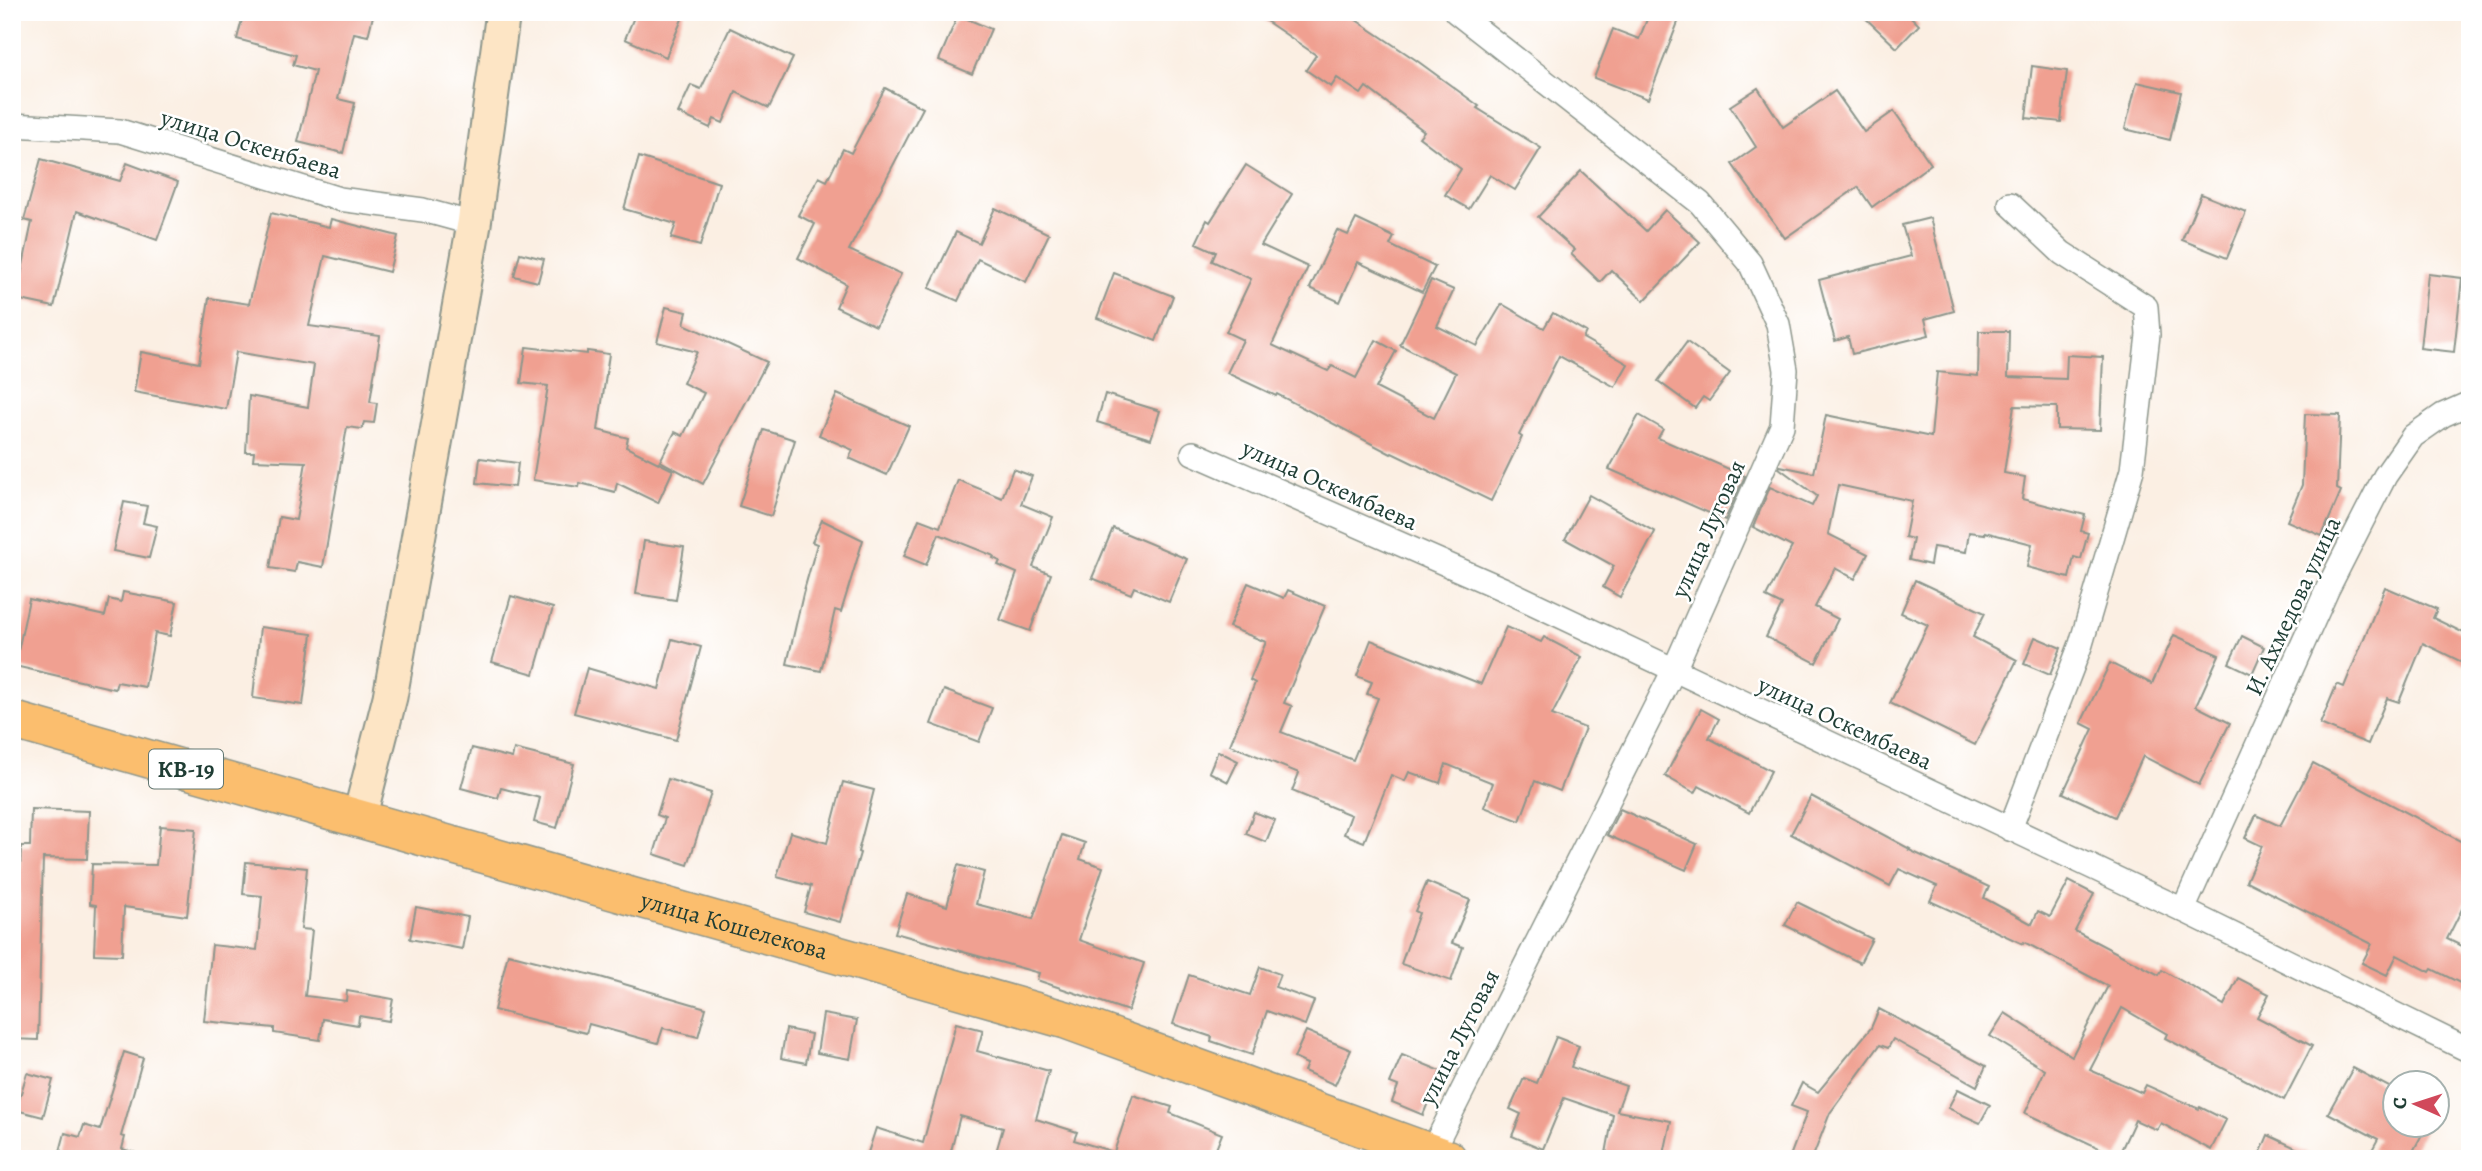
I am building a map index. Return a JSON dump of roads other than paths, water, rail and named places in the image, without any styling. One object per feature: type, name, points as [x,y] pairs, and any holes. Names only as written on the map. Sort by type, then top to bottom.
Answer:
[{"type":"main road","points":[[359,819],[390,697],[474,224],[503,12]]},
{"type":"main road","name":"улица Кошелекова","points":[[12,720],[1066,1020],[1439,1156]]},
{"type":"street","name":"улица Луговая","points":[[1439,1156],[1673,671],[1782,426],[1786,370],[1778,324],[1750,263],[1700,203],[1456,12]]},
{"type":"street","name":"улица Оскенбаева","points":[[12,125],[120,131],[339,199],[423,210],[474,224]]},
{"type":"street","points":[[2010,204],[2062,253],[2146,307],[2148,335],[2132,470],[2081,644],[2010,829]]},
{"type":"street","name":"И. Ахмедова улица","points":[[2183,910],[2328,588],[2385,475],[2413,436],[2443,415],[2470,403]]},
{"type":"street","name":"улица Оскембаева","points":[[1193,453],[1503,589],[2183,910],[2470,1051]]}]
